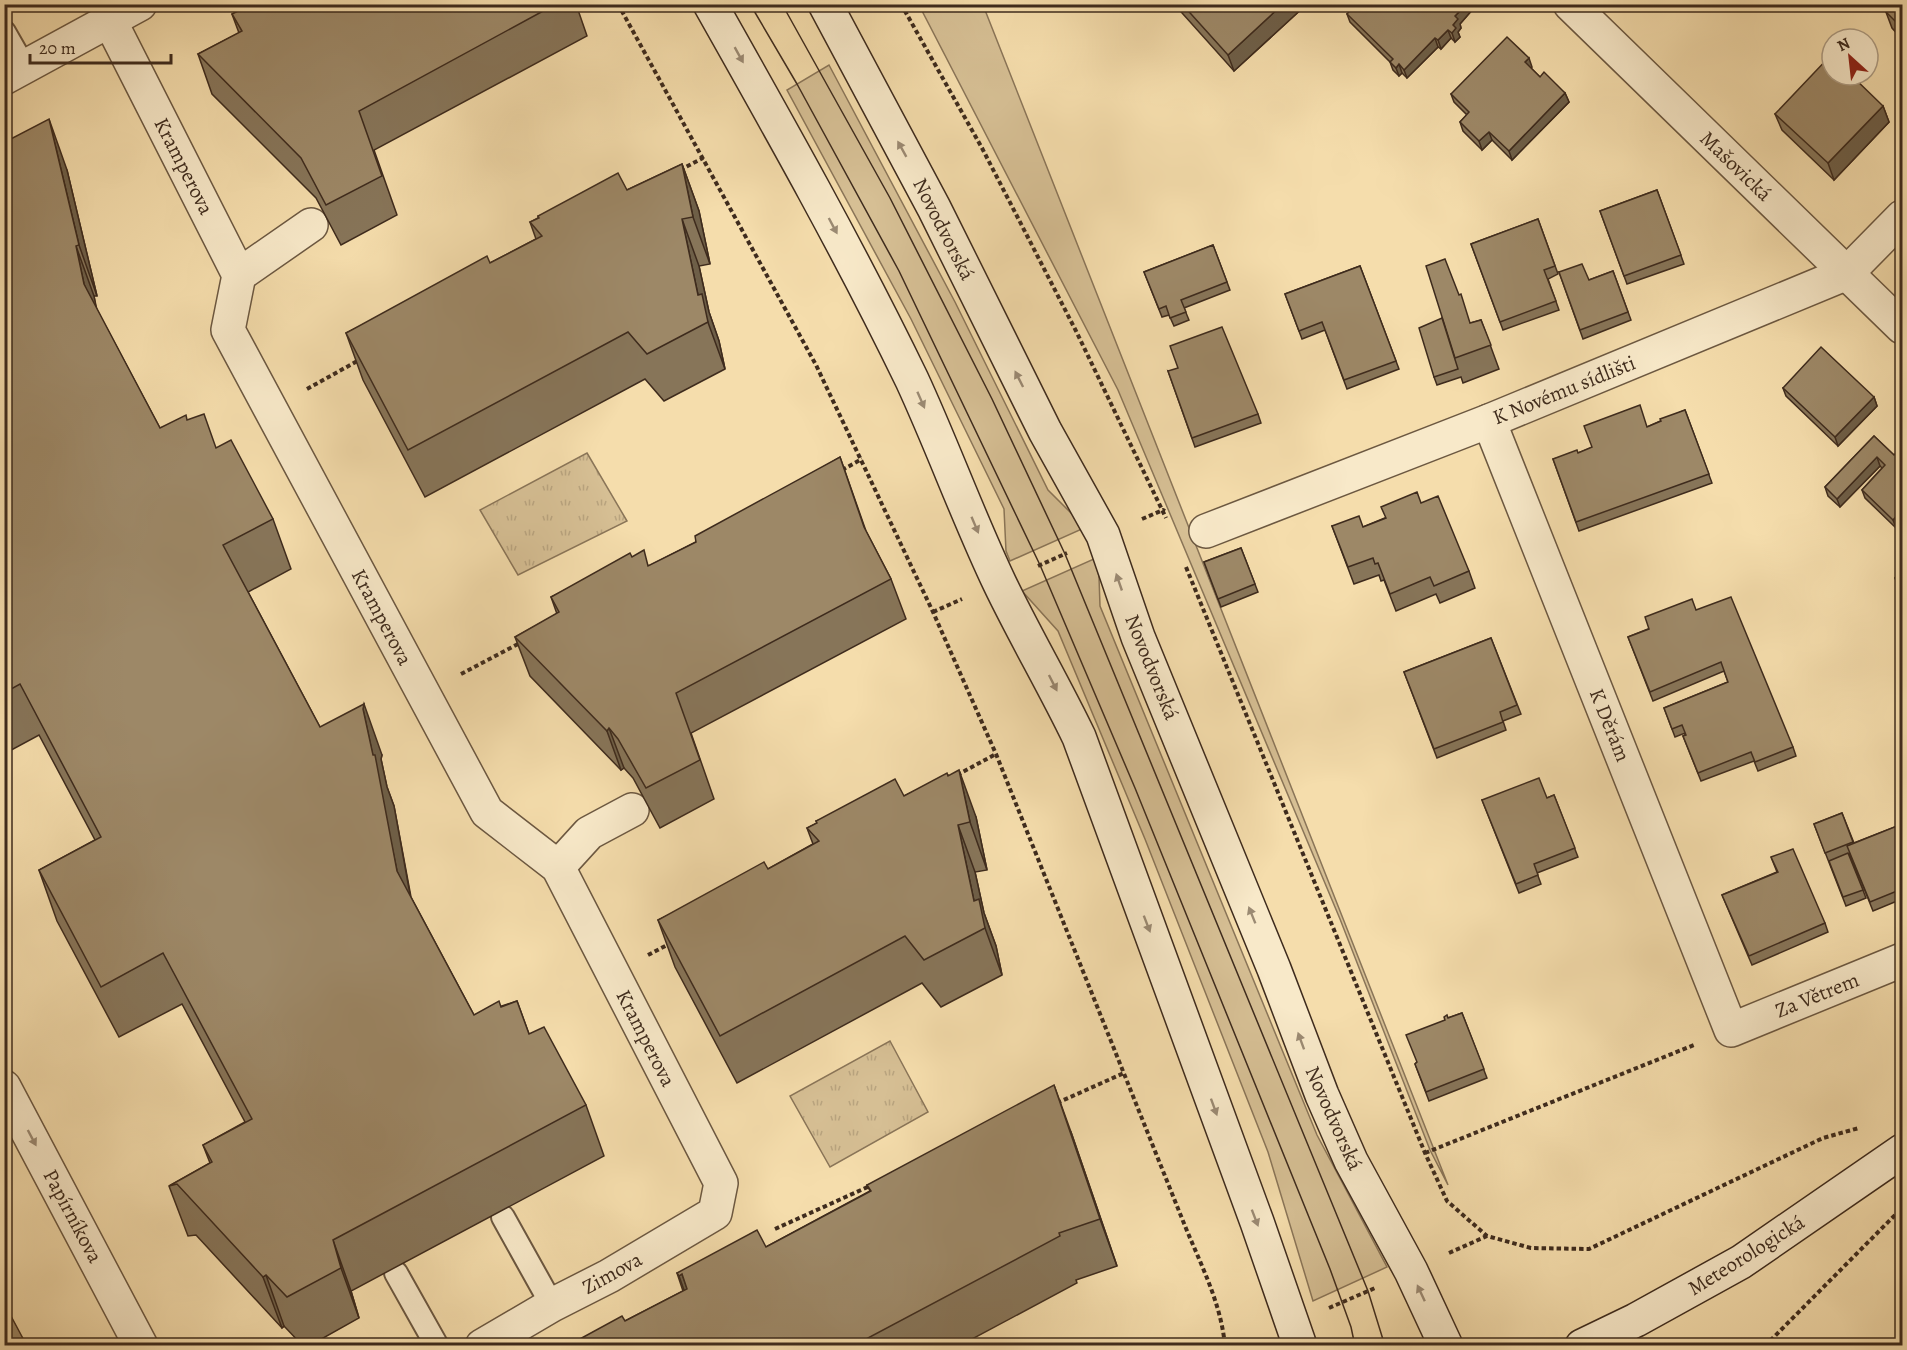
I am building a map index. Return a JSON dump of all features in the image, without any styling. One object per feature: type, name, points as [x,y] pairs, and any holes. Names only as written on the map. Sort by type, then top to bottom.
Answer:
[{"type":"street","points":[[14,73],[140,4]]},
{"type":"street","points":[[710,4],[876,308],[935,433],[999,583],[1053,682],[1079,737],[1296,1335]]},
{"type":"street","name":"Novodvorská","points":[[825,4],[934,208],[1045,431],[1103,535],[1138,637],[1274,969],[1322,1095],[1355,1168],[1411,1271],[1446,1346]]},
{"type":"street","name":"Mašovická","points":[[1570,4],[1902,327]]},
{"type":"street","name":"Kramperova","points":[[110,21],[239,275],[228,330],[270,410],[487,812],[558,867],[721,1183]]},
{"type":"street","name":"K Novému sídlišti","points":[[1206,531],[1489,421],[1848,273],[1902,217]]},
{"type":"street","points":[[239,275],[311,225]]},
{"type":"street","name":"K Děrám","points":[[1489,421],[1731,1030]]},
{"type":"street","points":[[558,867],[589,833],[632,810]]},
{"type":"street","name":"Za Větrem","points":[[1731,1030],[1902,960]]},
{"type":"street","name":"Papírníkova","points":[[4,1087],[141,1346]]},
{"type":"street","name":"Meteorologická","points":[[1582,1346],[1636,1320],[1741,1262],[1902,1151]]},
{"type":"street","name":"Zimova","points":[[482,1346],[552,1305],[609,1276],[715,1213],[721,1183]]},
{"type":"lane","points":[[4,32],[14,73]]},
{"type":"lane","points":[[503,1217],[552,1305]]},
{"type":"lane","points":[[396,1273],[436,1346]]},
{"type":"path","points":[[618,4],[816,365],[933,612],[996,754],[1212,1288],[1224,1327],[1225,1346]]},
{"type":"path","points":[[901,4],[982,148],[1076,331],[1167,521]]},
{"type":"path","points":[[672,175],[703,158]]},
{"type":"path","points":[[270,410],[364,357]]},
{"type":"path","points":[[841,471],[862,459]]},
{"type":"path","points":[[933,612],[1163,510]]},
{"type":"path","points":[[1185,564],[1425,1153],[1447,1201],[1487,1236],[1530,1248],[1589,1249],[1823,1138]]},
{"type":"path","points":[[424,694],[528,638]]},
{"type":"path","points":[[954,776],[996,754]]},
{"type":"path","points":[[613,974],[675,941]]},
{"type":"path","points":[[1425,1153],[1731,1030]]},
{"type":"path","points":[[1048,1107],[1124,1072]]},
{"type":"path","points":[[775,1228],[873,1185]]},
{"type":"path","points":[[1765,1346],[1902,1208]]},
{"type":"path","points":[[1296,1335],[1411,1271],[1487,1236]]},
{"type":"green space","points":[[919,5],[983,5],[1448,1185],[1430,1150],[1340,919],[1118,390]]},
{"type":"green space","points":[[829,65],[955,302],[1048,490],[1073,515],[1082,529],[1010,561],[1006,551],[1004,509],[911,319],[787,90]]},
{"type":"green space","points":[[587,453],[627,521],[518,575],[480,510]]},
{"type":"green space","points":[[1096,558],[1100,606],[1317,1135],[1387,1267],[1313,1301],[1268,1152],[1145,839],[1058,631],[1022,591]]},
{"type":"green space","points":[[890,1041],[928,1112],[830,1167],[790,1096]]},
{"type":"building","points":[[252,4],[556,4],[359,111],[382,176],[326,205],[301,158],[198,54],[242,31],[232,14]]},
{"type":"building","points":[[1182,4],[1283,4],[1228,55]]},
{"type":"building","points":[[1356,4],[1467,4],[1455,16],[1458,19],[1453,25],[1456,28],[1452,33],[1448,30],[1438,40],[1435,38],[1404,70],[1399,64],[1396,68],[1390,62],[1393,59],[1347,14]]},
{"type":"building","points":[[1892,4],[1902,4],[1902,28],[1886,12]]},
{"type":"building","points":[[1507,37],[1529,58],[1525,62],[1540,77],[1544,72],[1565,93],[1509,151],[1489,132],[1479,141],[1460,122],[1469,112],[1451,94]]},
{"type":"building","points":[[1820,67],[1820,87],[1863,87],[1883,106],[1828,163],[1775,114]]},
{"type":"building","points":[[49,119],[79,245],[76,246],[84,284],[160,428],[186,415],[187,420],[204,414],[216,448],[231,440],[273,519],[223,545],[320,727],[364,704],[363,709],[373,755],[375,755],[397,871],[474,1015],[499,1001],[501,1007],[517,1001],[529,1034],[544,1027],[586,1105],[333,1240],[341,1268],[287,1297],[266,1275],[263,1277],[177,1184],[169,1186],[212,1162],[203,1145],[252,1119],[163,953],[101,987],[39,870],[101,837],[20,684],[4,693],[4,136],[7,141]]},
{"type":"building","points":[[682,164],[693,217],[682,219],[698,295],[702,294],[708,322],[647,354],[628,332],[408,450],[346,333],[487,256],[490,263],[542,236],[530,222],[618,173],[627,190]]},
{"type":"building","points":[[1657,190],[1681,255],[1624,276],[1600,211]]},
{"type":"building","points":[[1538,219],[1555,266],[1544,270],[1556,301],[1500,322],[1471,244]]},
{"type":"building","points":[[1213,245],[1227,282],[1181,300],[1186,312],[1170,318],[1166,306],[1159,309],[1144,272]]},
{"type":"building","points":[[1445,259],[1459,295],[1461,294],[1470,323],[1481,320],[1491,345],[1455,358],[1426,266]]},
{"type":"building","points":[[1582,264],[1589,280],[1613,271],[1628,312],[1580,330],[1559,272]]},
{"type":"building","points":[[1360,266],[1396,361],[1344,380],[1322,322],[1299,331],[1285,294]]},
{"type":"building","points":[[1442,318],[1458,369],[1434,377],[1419,328]]},
{"type":"building","points":[[1222,327],[1258,414],[1192,438],[1168,371],[1178,368],[1170,346]]},
{"type":"building","points":[[1821,347],[1874,397],[1835,437],[1783,388]]},
{"type":"building","points":[[1640,405],[1647,427],[1661,421],[1660,419],[1685,410],[1709,474],[1576,522],[1553,459],[1592,447],[1584,426]]},
{"type":"building","points":[[1874,436],[1894,455],[1902,447],[1902,510],[1893,520],[1862,490],[1885,465],[1877,457],[1837,499],[1825,487]]},
{"type":"building","points":[[840,457],[864,527],[891,579],[676,693],[700,760],[646,788],[618,739],[609,728],[607,731],[515,637],[559,612],[551,597],[630,553],[632,557],[644,550],[648,566],[696,542],[695,536]]},
{"type":"building","points":[[1417,492],[1421,503],[1438,496],[1469,571],[1434,586],[1430,577],[1390,594],[1378,563],[1375,564],[1373,558],[1348,567],[1332,526],[1359,516],[1363,527],[1386,518],[1381,507]]},
{"type":"building","points":[[1241,548],[1255,584],[1218,599],[1204,562]]},
{"type":"building","points":[[1902,570],[1902,585],[1895,578]]},
{"type":"building","points":[[1731,597],[1793,747],[1755,762],[1751,752],[1698,773],[1683,736],[1686,735],[1682,725],[1672,729],[1664,708],[1728,682],[1721,662],[1650,692],[1628,637],[1649,629],[1645,617],[1692,599],[1696,610]]},
{"type":"building","points":[[1491,638],[1517,705],[1500,712],[1503,722],[1434,749],[1404,672]]},
{"type":"building","points":[[959,770],[970,822],[958,825],[974,901],[979,899],[985,928],[924,960],[905,936],[720,1036],[658,920],[764,862],[768,869],[819,841],[807,828],[895,779],[904,796],[947,773],[948,776]]},
{"type":"building","points":[[1539,778],[1547,798],[1554,795],[1575,848],[1534,864],[1538,875],[1516,884],[1482,800]]},
{"type":"building","points":[[1842,813],[1853,842],[1825,853],[1814,824]]},
{"type":"building","points":[[1902,824],[1902,889],[1870,902],[1847,846]]},
{"type":"building","points":[[1793,849],[1825,923],[1749,956],[1722,895],[1778,872],[1771,857]]},
{"type":"building","points":[[1848,853],[1863,890],[1843,897],[1829,861]]},
{"type":"building","points":[[1462,1013],[1484,1069],[1426,1092],[1406,1035],[1445,1020],[1444,1017],[1447,1015],[1448,1018]]},
{"type":"building","points":[[1054,1085],[1100,1219],[1059,1233],[1060,1236],[853,1346],[567,1346],[622,1316],[625,1321],[687,1289],[682,1274],[679,1276],[677,1273],[757,1230],[766,1247],[871,1191],[867,1185]]},
{"type":"building","points":[[4,1303],[27,1346],[4,1346]]},
{"type":"tram line","points":[[750,4],[797,84],[899,271],[1040,565],[1135,788],[1330,1269],[1351,1327],[1355,1346]]},
{"type":"tram line","points":[[782,4],[890,198],[992,399],[1065,554],[1368,1291],[1385,1346]]}]
